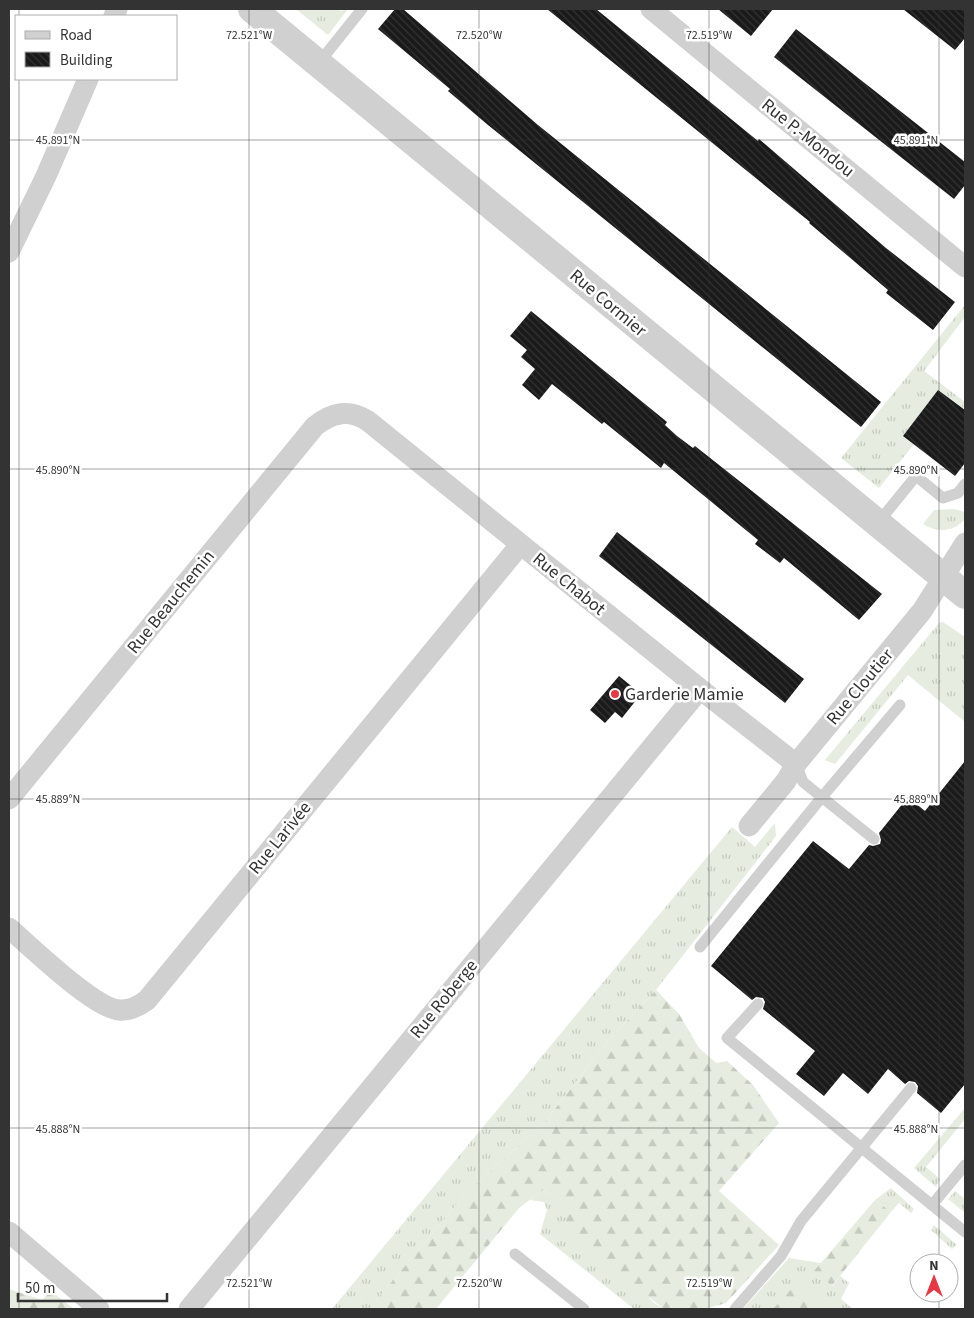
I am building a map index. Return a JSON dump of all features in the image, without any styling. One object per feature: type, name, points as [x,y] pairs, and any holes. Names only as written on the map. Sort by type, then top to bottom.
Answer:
[{"type":"street","name":"Rue P.-Mondou","points":[[651,9],[965,267]]},
{"type":"street","name":"Rue Cormier","points":[[259,11],[318,64],[965,595]]},
{"type":"street","points":[[9,252],[46,176],[88,80]]},
{"type":"street","name":"Rue Chabot","points":[[340,413],[358,415],[368,420],[520,545],[796,764]]},
{"type":"street","name":"Rue Beauchemin","points":[[9,799],[315,426],[323,420],[340,413]]},
{"type":"street","name":"Rue Cloutier","points":[[749,826],[786,781],[796,764],[922,611],[965,544]]},
{"type":"street","name":"Rue Larivée","points":[[9,928],[99,1003],[120,1011],[140,1005],[147,1000],[520,545]]},
{"type":"street","name":"Rue Roberge","points":[[189,1309],[700,689]]},
{"type":"street","points":[[9,1232],[99,1309]]},
{"type":"lane","points":[[318,64],[362,9]]},
{"type":"lane","points":[[877,524],[916,476],[943,498],[963,492]]},
{"type":"lane","points":[[700,947],[822,797],[900,705]]},
{"type":"lane","points":[[796,764],[803,782],[874,839]]},
{"type":"lane","points":[[758,1004],[727,1038],[965,1232]]},
{"type":"lane","points":[[735,1309],[781,1256],[801,1221],[910,1088]]},
{"type":"lane","points":[[932,1205],[965,1165]]},
{"type":"lane","points":[[514,1254],[584,1309]]},
{"type":"green space","points":[[296,9],[340,9],[340,11],[348,9],[328,35]]},
{"type":"green space","points":[[965,305],[965,317],[924,371],[965,402],[963,408],[938,390],[903,436],[914,444],[879,488],[841,458]]},
{"type":"green space","points":[[954,509],[965,512],[965,519],[956,527],[940,530],[923,524],[934,510]]},
{"type":"green space","points":[[943,622],[965,637],[965,722],[908,675],[835,764],[825,760],[939,623]]},
{"type":"green space","points":[[775,823],[776,836],[656,990],[608,1041],[544,1123],[467,1192],[369,1309],[332,1309],[732,827],[755,847]]},
{"type":"green space","points":[[656,990],[679,1014],[699,1048],[716,1063],[727,1061],[753,1085],[779,1123],[719,1191],[779,1245],[726,1303],[705,1309],[664,1309],[566,1233],[564,1206],[557,1198],[543,1190],[519,1208],[436,1309],[369,1309],[467,1192],[544,1123],[608,1041]]},
{"type":"green space","points":[[965,1108],[965,1119],[926,1167],[940,1179],[936,1187],[914,1168]]},
{"type":"green space","points":[[891,1188],[914,1209],[911,1213],[899,1203],[891,1212],[875,1200]]},
{"type":"green space","points":[[543,1190],[561,1199],[567,1213],[654,1303],[664,1309],[634,1309],[540,1234],[547,1210],[544,1202],[530,1200]]},
{"type":"green space","points":[[955,1191],[965,1199],[965,1213],[948,1199]]},
{"type":"green space","points":[[875,1200],[891,1212],[832,1286],[814,1271]]},
{"type":"green space","points":[[934,1225],[957,1245],[952,1249],[931,1230]]},
{"type":"green space","points":[[789,1258],[821,1263],[815,1271],[833,1286],[840,1276],[849,1283],[841,1299],[853,1309],[827,1309],[797,1284],[773,1309],[743,1309]]},
{"type":"green space","points":[[797,1283],[827,1309],[773,1309]]},
{"type":"green space","points":[[9,1289],[42,1300],[51,1291],[74,1309],[9,1309]]},
{"type":"building","points":[[395,9],[403,9],[538,125],[881,402],[861,427],[488,125],[448,91],[450,89],[378,29]]},
{"type":"building","points":[[547,9],[596,9],[758,141],[759,139],[886,248],[955,302],[933,330],[886,293],[888,290],[810,222]]},
{"type":"building","points":[[718,9],[773,9],[751,36]]},
{"type":"building","points":[[903,9],[965,9],[965,38],[955,50]]},
{"type":"building","points":[[796,29],[965,162],[965,185],[954,199],[774,57]]},
{"type":"building","points":[[531,311],[667,422],[665,425],[677,436],[693,448],[695,446],[882,594],[859,620],[784,558],[780,563],[755,544],[758,540],[664,463],[661,468],[604,422],[602,424],[552,384],[539,400],[522,385],[535,369],[521,357],[527,350],[510,336]]},
{"type":"building","points":[[938,390],[965,410],[965,463],[955,476],[903,436]]},
{"type":"building","points":[[617,532],[804,679],[785,703],[599,556]]},
{"type":"building","points":[[619,676],[641,694],[622,718],[615,712],[605,723],[590,710]]},
{"type":"building","points":[[965,761],[965,1084],[941,1113],[917,1093],[918,1086],[915,1082],[909,1081],[905,1084],[888,1069],[868,1094],[843,1073],[824,1096],[796,1074],[815,1051],[763,1009],[765,1002],[763,998],[756,997],[752,1000],[711,966],[813,841],[849,869],[869,845],[880,844],[879,833],[908,797],[925,811]]},
{"type":"place","name":"Garderie Mamie","points":[[615,694]]}]
